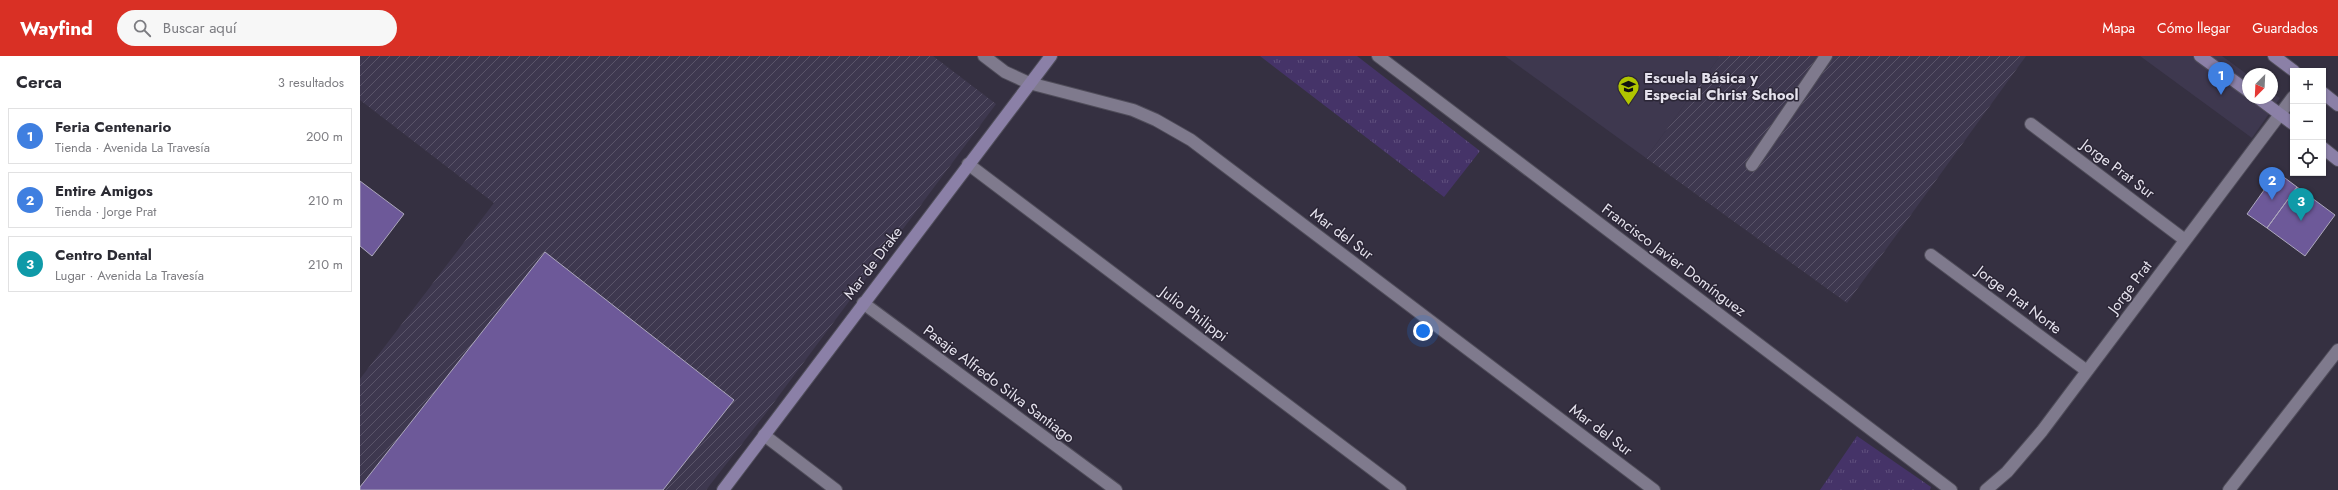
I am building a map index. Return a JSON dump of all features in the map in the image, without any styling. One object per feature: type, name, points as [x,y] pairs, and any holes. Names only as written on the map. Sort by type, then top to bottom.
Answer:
[{"type":"street","name":"Mar del Sur","points":[[984,56],[1005,72],[1030,83],[1132,110],[1156,120],[1190,140],[1654,490]]},
{"type":"street","name":"Mar de Drake","points":[[722,490],[1051,56]]},
{"type":"street","name":"Francisco Javier Domínguez","points":[[1378,56],[1951,490]]},
{"type":"street","points":[[1752,165],[1826,56]]},
{"type":"street","points":[[2200,56],[2242,87]]},
{"type":"street","points":[[2274,56],[2290,68]]},
{"type":"street","points":[[2326,96],[2338,105]]},
{"type":"street","name":"Jorge Prat","points":[[1986,490],[2025,452],[2290,101]]},
{"type":"street","points":[[2266,104],[2290,122]]},
{"type":"street","name":"Jorge Prat Sur","points":[[2031,124],[2185,240]]},
{"type":"street","points":[[2326,150],[2338,160]]},
{"type":"street","name":"Julio Philippi","points":[[968,164],[1400,490]]},
{"type":"street","name":"Jorge Prat Norte","points":[[1931,255],[2087,371]]},
{"type":"street","name":"Pasaje Alfredo Silva Santiago","points":[[863,303],[1116,490]]},
{"type":"street","points":[[2229,490],[2338,350]]},
{"type":"street","points":[[764,435],[836,490]]},
{"type":"shaded area","points":[[360,56],[933,56],[996,104],[766,413],[706,490],[360,490],[360,379],[494,203],[360,100]]},
{"type":"shaded area","name":"Escuela Básica y Especial Christ School","points":[[1505,56],[1720,56],[1646,158]]},
{"type":"shaded area","points":[[1720,56],[2026,56],[1847,303],[1646,158]]},
{"type":"shaded area","points":[[2140,56],[2222,56],[2242,71],[2242,104],[2276,104],[2252,138]]},
{"type":"green space","points":[[1260,56],[1357,56],[1480,151],[1444,197]]},
{"type":"green space","points":[[1857,436],[1931,487],[1930,490],[1820,490]]},
{"type":"building","points":[[2277,172],[2297,187],[2267,228],[2247,214]]},
{"type":"building","points":[[360,181],[404,214],[372,256],[360,246]]},
{"type":"building","points":[[2297,187],[2335,215],[2305,256],[2267,228]]},
{"type":"building","points":[[545,252],[734,400],[663,490],[360,490],[360,487]]},
{"type":"place","name":"Feria Centenario","points":[[2221,95]]},
{"type":"place","name":"Escuela Básica y Especial Christ School","points":[[1629,106]]},
{"type":"place","name":"Entire Amigos","points":[[2272,200]]},
{"type":"place","name":"Centro Dental","points":[[2301,221]]}]
